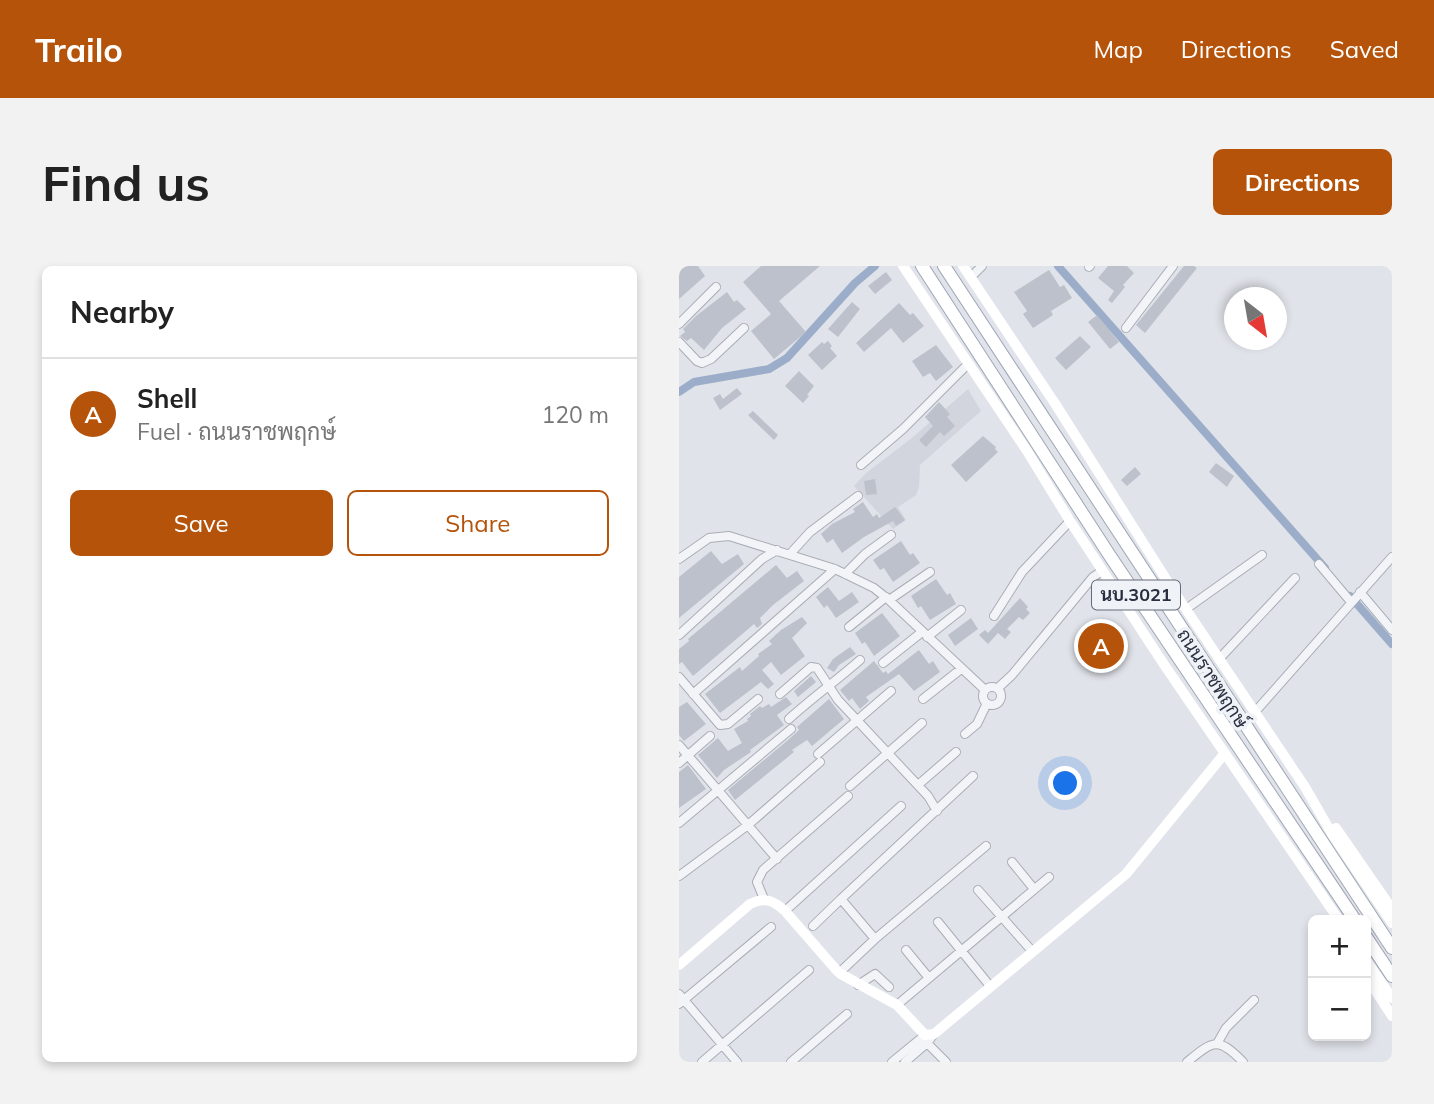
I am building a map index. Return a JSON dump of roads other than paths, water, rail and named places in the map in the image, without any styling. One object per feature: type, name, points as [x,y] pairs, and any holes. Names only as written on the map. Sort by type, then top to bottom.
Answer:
[{"type":"main road","name":"ถนนราชพฤกษ์","points":[[903,266],[1027,451],[1070,522],[1335,915]]},
{"type":"main road","name":"ถนนราชพฤกษ์","points":[[922,266],[1132,589],[1352,915]]},
{"type":"main road","name":"ถนนราชพฤกษ์","points":[[944,266],[1392,948]]},
{"type":"main road","name":"ถนนราชพฤกษ์","points":[[963,266],[1392,923]]},
{"type":"main road","points":[[1117,531],[1171,587]]},
{"type":"main road","points":[[1080,536],[1132,589]]},
{"type":"main road","points":[[679,965],[750,904],[764,899],[776,903],[785,911],[839,972],[897,1005],[927,1037],[1126,874],[1225,753]]},
{"type":"main road","points":[[1310,796],[1337,829],[1392,909]]},
{"type":"main road","points":[[1292,853],[1327,915]]},
{"type":"main road","points":[[1371,944],[1392,976]]},
{"type":"main road","points":[[1371,967],[1392,998]]},
{"type":"main road","points":[[1367,978],[1392,1016]]},
{"type":"street","points":[[971,277],[982,266]]},
{"type":"street","points":[[1125,328],[1173,266]]},
{"type":"street","points":[[679,324],[716,287]]},
{"type":"street","points":[[679,342],[702,363],[711,359],[744,328]]},
{"type":"street","points":[[861,466],[903,429],[968,364]]},
{"type":"street","points":[[790,554],[810,531],[858,496]]},
{"type":"street","points":[[994,616],[1028,565],[1070,522]]},
{"type":"street","points":[[845,574],[865,554],[891,535]]},
{"type":"street","points":[[679,559],[709,538],[720,537],[742,539],[835,569],[888,598],[985,690]]},
{"type":"street","points":[[679,635],[762,559],[777,550]]},
{"type":"street","points":[[1186,609],[1262,555]]},
{"type":"street","points":[[1255,712],[1392,557]]},
{"type":"street","points":[[1319,564],[1351,602]]},
{"type":"street","points":[[693,694],[835,569]]},
{"type":"street","points":[[998,688],[1012,675],[1093,577],[1102,570]]},
{"type":"street","points":[[849,627],[930,572]]},
{"type":"street","points":[[1220,659],[1295,578]]},
{"type":"street","points":[[1360,592],[1392,631]]},
{"type":"street","points":[[883,663],[961,610]]},
{"type":"street","points":[[789,719],[860,660]]},
{"type":"street","points":[[780,694],[811,667],[817,668],[828,687],[919,785],[937,811]]},
{"type":"street","points":[[923,699],[961,669]]},
{"type":"street","points":[[679,677],[717,723],[724,726],[758,699]]},
{"type":"street","points":[[998,688],[1000,701],[994,705],[987,703],[983,697],[985,690],[998,688]]},
{"type":"street","points":[[679,876],[748,825],[891,691]]},
{"type":"street","points":[[965,734],[977,724],[987,703]]},
{"type":"street","points":[[850,786],[922,723]]},
{"type":"street","points":[[679,823],[791,729]]},
{"type":"street","points":[[679,762],[710,736]]},
{"type":"street","points":[[679,745],[777,859]]},
{"type":"street","points":[[919,785],[956,752]]},
{"type":"street","points":[[813,926],[973,776]]},
{"type":"street","points":[[764,899],[757,882],[758,876],[848,796]]},
{"type":"street","points":[[785,911],[901,806]]},
{"type":"street","points":[[839,972],[874,939],[986,846]]},
{"type":"street","points":[[1012,862],[1034,889]]},
{"type":"street","points":[[897,1005],[1049,877]]},
{"type":"street","points":[[978,890],[1032,951]]},
{"type":"street","points":[[841,899],[874,939]]},
{"type":"street","points":[[937,922],[990,986]]},
{"type":"street","points":[[737,1062],[681,999],[771,927]]},
{"type":"street","points":[[906,950],[929,978]]},
{"type":"street","points":[[702,1062],[809,971]]},
{"type":"street","points":[[858,985],[875,974],[889,987]]},
{"type":"street","points":[[1218,1042],[1226,1028],[1254,1000]]},
{"type":"street","points":[[791,1062],[847,1014]]},
{"type":"street","points":[[898,1061],[927,1037],[946,1062]]},
{"type":"street","points":[[1187,1062],[1211,1044],[1218,1042],[1226,1045],[1243,1062]]},
{"type":"waterway","points":[[679,392],[694,382],[769,369],[787,358],[855,283],[875,266]]},
{"type":"waterway","points":[[1058,266],[1325,568]]},
{"type":"waterway","points":[[1350,596],[1392,644]]},
{"type":"place","name":"Shell","points":[[1101,646]]}]
